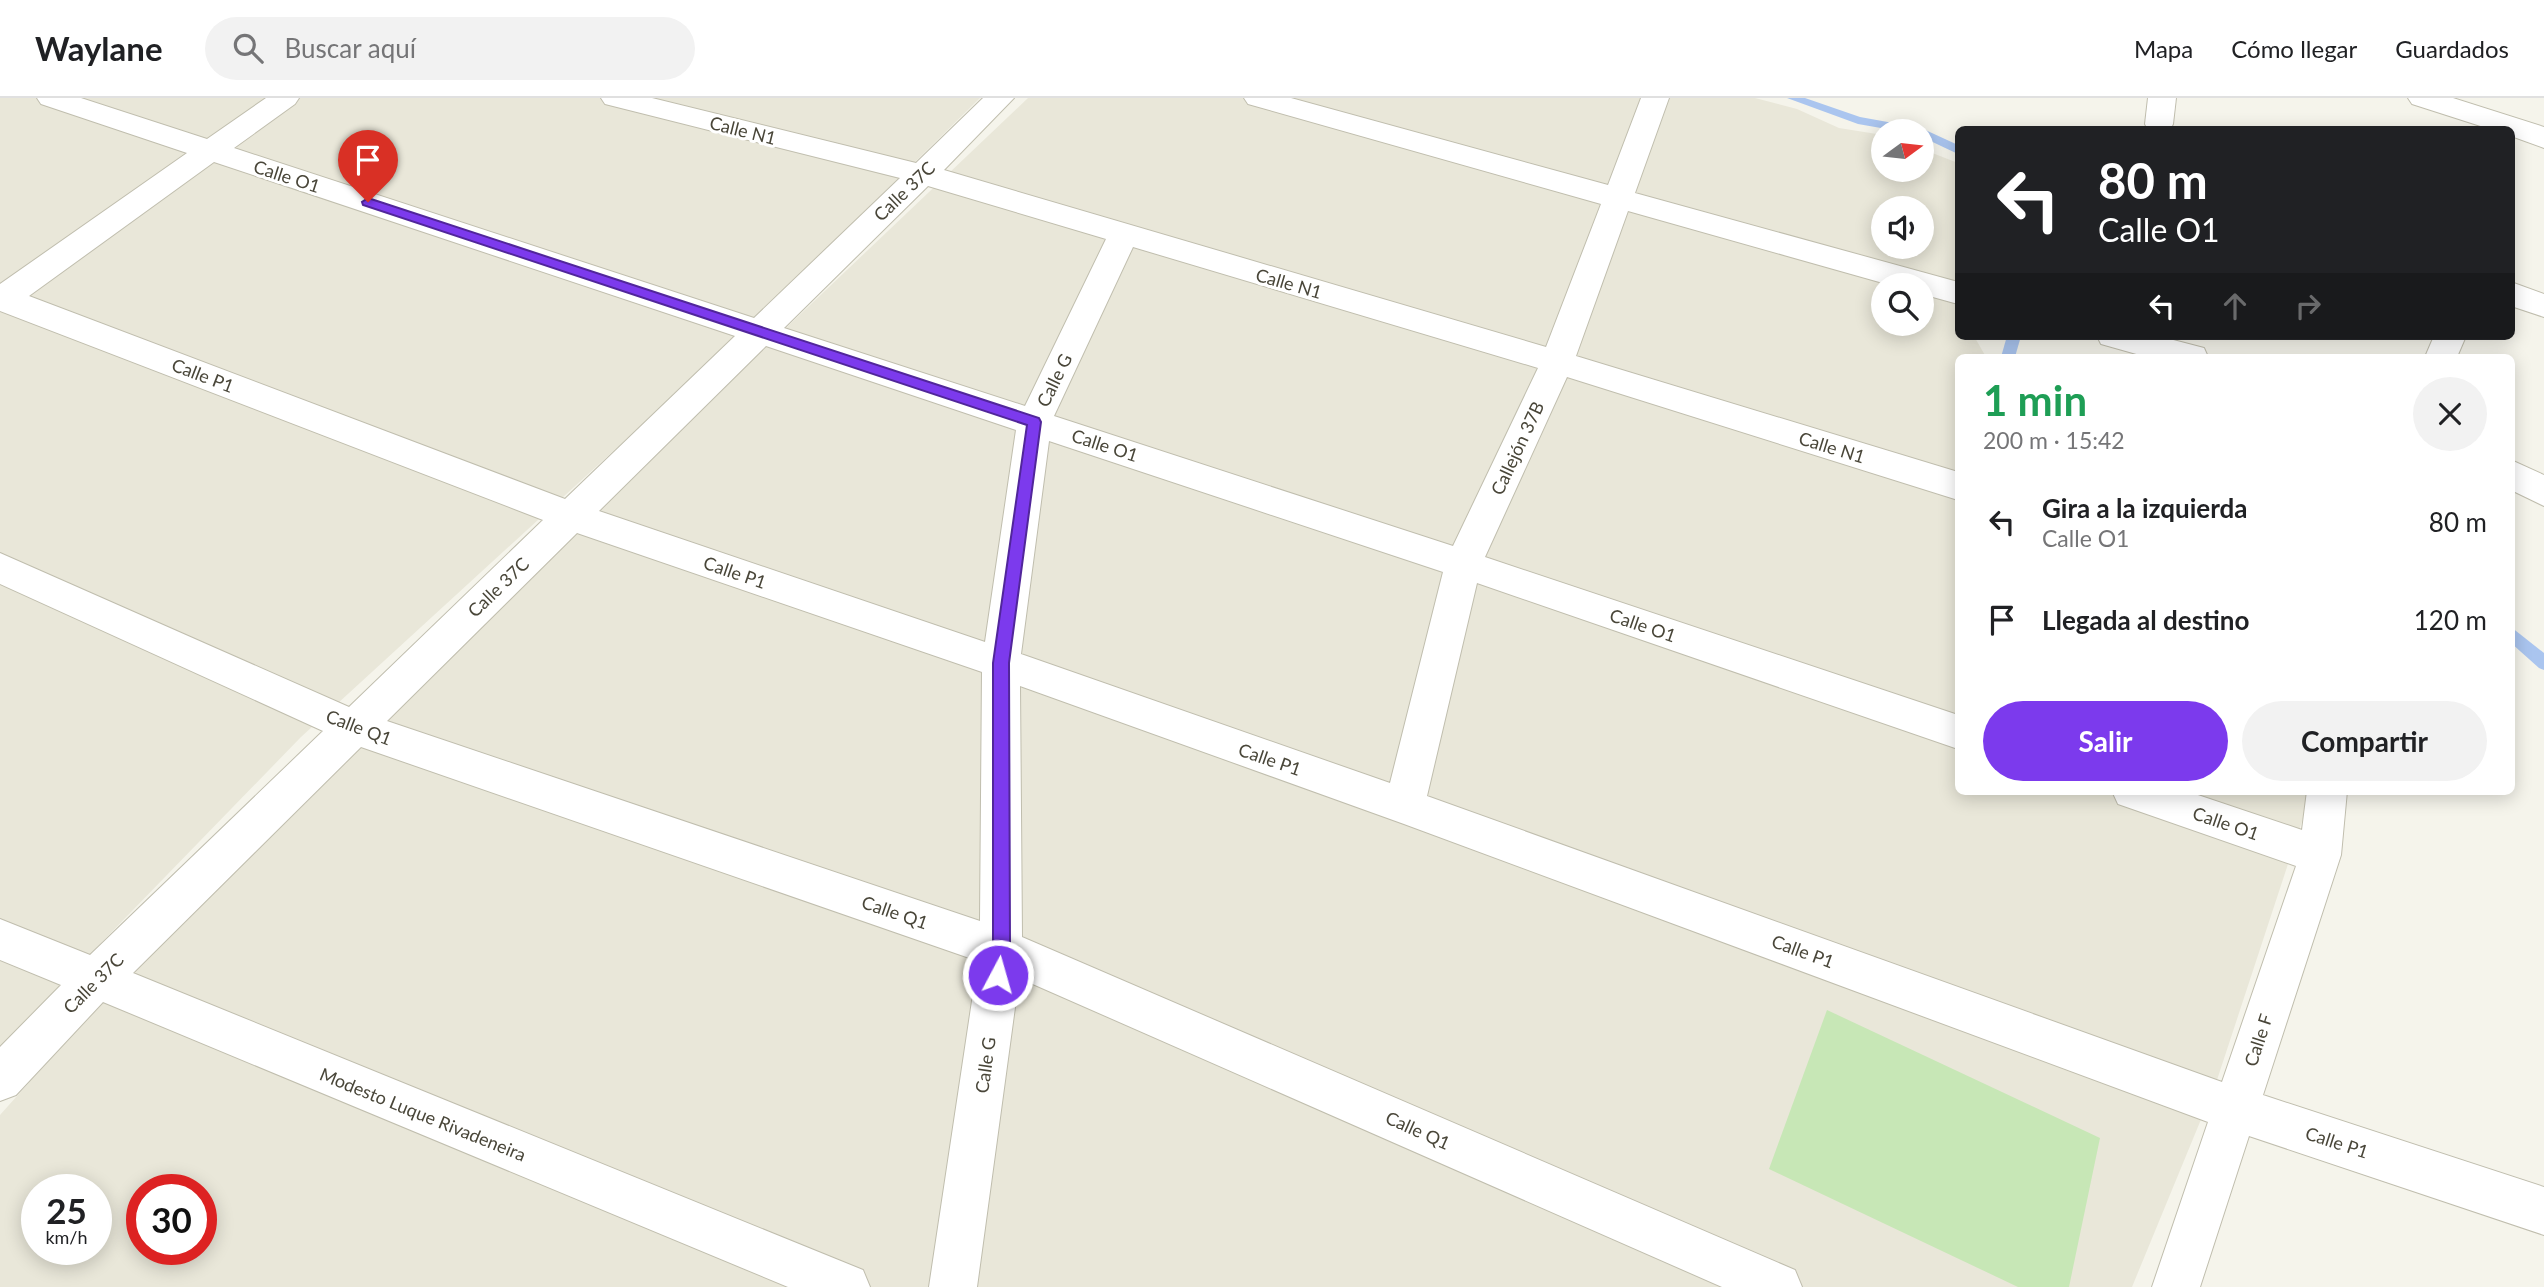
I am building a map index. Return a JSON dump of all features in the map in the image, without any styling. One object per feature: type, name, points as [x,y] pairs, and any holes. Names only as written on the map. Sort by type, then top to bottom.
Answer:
[{"type":"street","name":"Calle O1","points":[[51,98],[1463,564],[1955,731]]},
{"type":"street","points":[[1,298],[285,98]]},
{"type":"street","name":"Calle N1","points":[[615,98],[922,174],[1557,362],[1955,485]]},
{"type":"street","name":"Calle 37C","points":[[0,1079],[95,980],[1000,98]]},
{"type":"street","points":[[1258,98],[1955,292]]},
{"type":"street","name":"Callejón 37B","points":[[1404,806],[1463,564],[1557,362],[1655,98]]},
{"type":"street","points":[[2422,98],[2511,117],[2544,138]]},
{"type":"street","name":"Calle G","points":[[953,1287],[1001,949],[1001,663],[1034,422],[1124,234]]},
{"type":"street","points":[[2515,295],[2544,306]]},
{"type":"street","name":"Calle P1","points":[[1,298],[571,516],[1001,663],[1404,806],[2235,1109],[2544,1211]]},
{"type":"street","points":[[2128,340],[2181,354]]},
{"type":"street","points":[[2515,475],[2544,492]]},
{"type":"street","name":"Calle Q1","points":[[0,568],[354,727],[1001,949],[1778,1287]]},
{"type":"street","name":"Calle O1","points":[[2144,795],[2320,855]]},
{"type":"street","name":"Calle F","points":[[2176,1287],[2320,855],[2327,795]]},
{"type":"street","name":"Modesto Luque Rivadeneira","points":[[0,939],[846,1287]]},
{"type":"shaded area","points":[[0,98],[980,98],[728,346],[301,737],[0,1047]]},
{"type":"shaded area","points":[[1028,98],[1755,98],[1797,109],[1839,128],[1871,133],[1871,182],[1934,182],[1934,154],[1955,162],[1955,340],[1976,340],[1984,354],[1955,354],[1955,795],[2311,795],[2216,1083],[2132,1287],[0,1287],[0,1115],[145,953],[609,496]]},
{"type":"green space","points":[[1827,1010],[2100,1138],[2069,1287],[2018,1287],[1769,1169]]},
{"type":"waterway","points":[[1793,98],[1871,122]]},
{"type":"waterway","points":[[1934,139],[1955,149]]},
{"type":"waterway","points":[[2009,354],[2013,340]]},
{"type":"waterway","points":[[2515,637],[2544,663]]},
{"type":"route","points":[[368,202],[1034,422],[1001,663],[1001,949],[998,975]]}]
